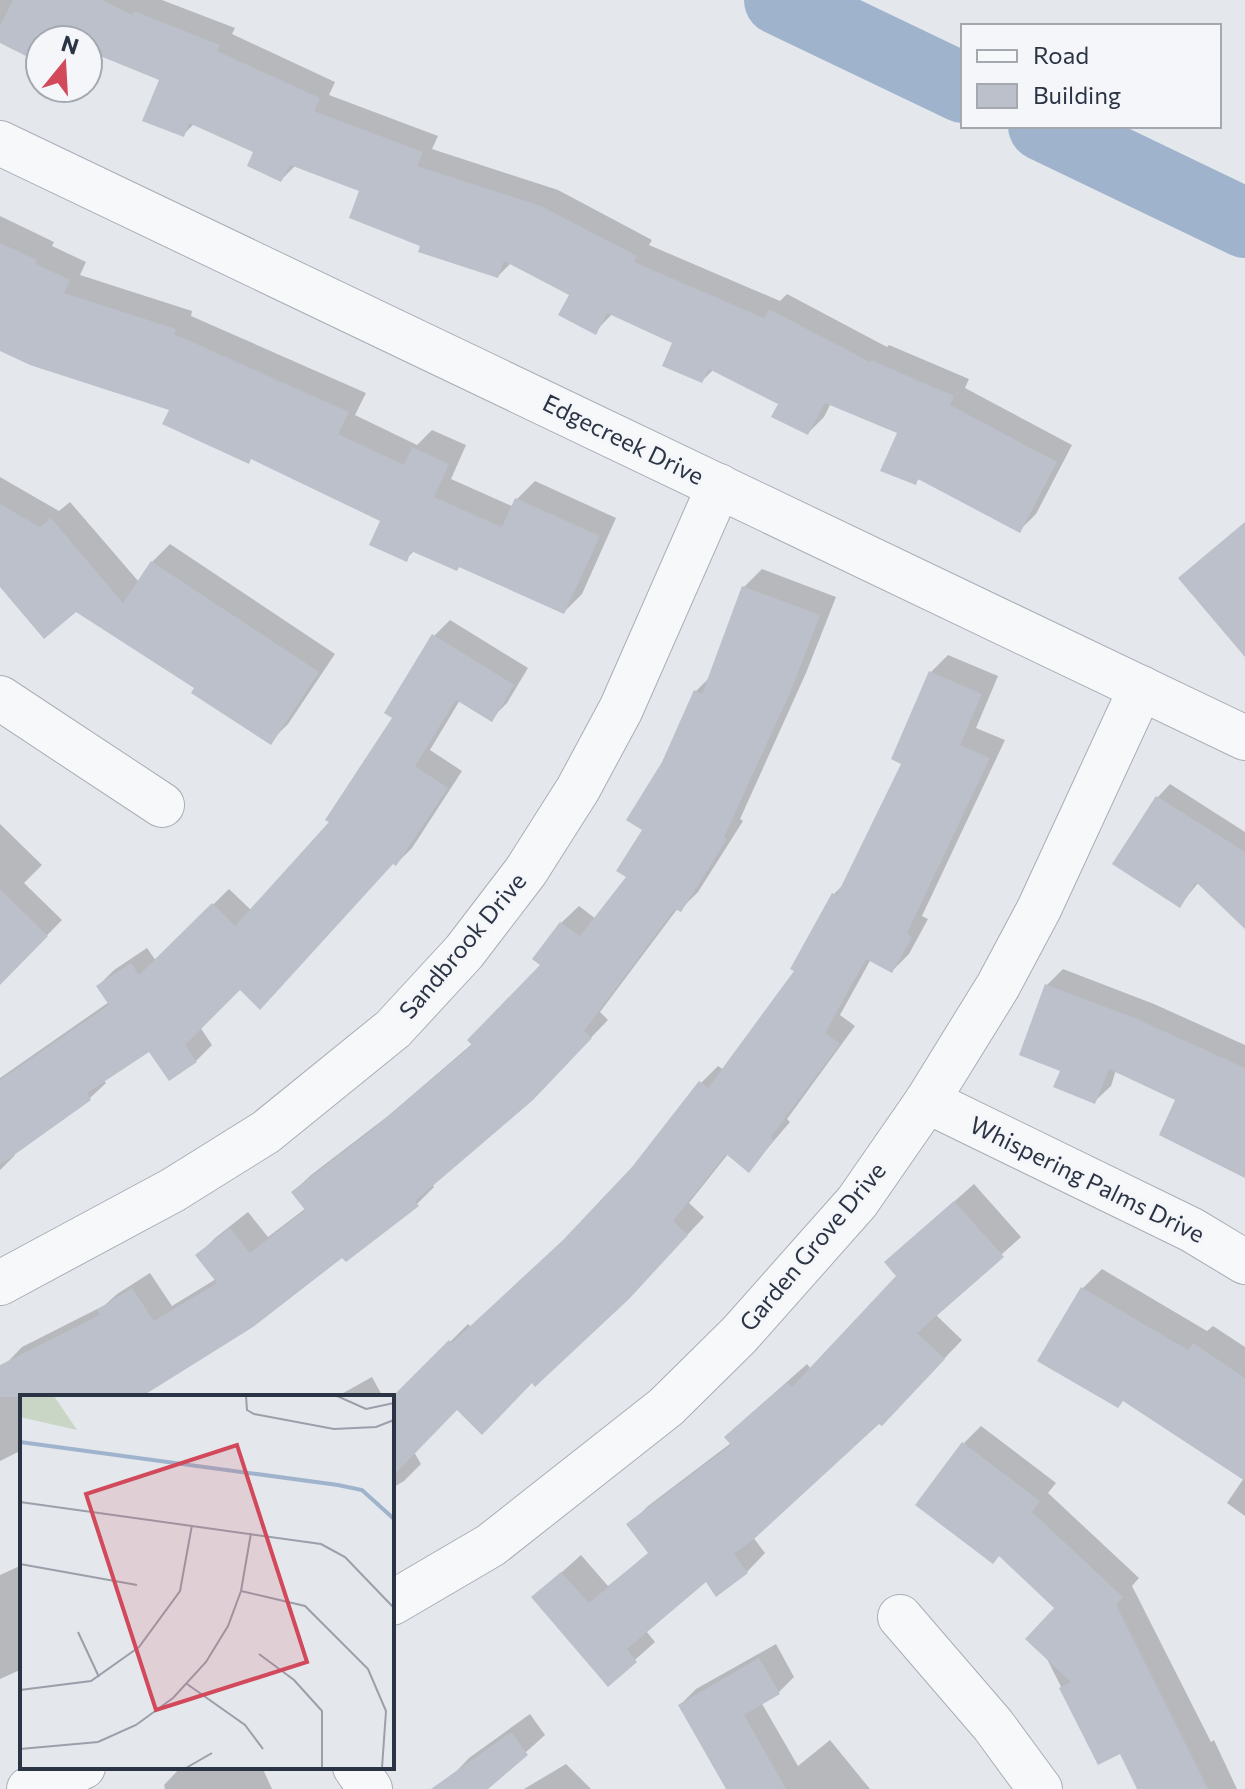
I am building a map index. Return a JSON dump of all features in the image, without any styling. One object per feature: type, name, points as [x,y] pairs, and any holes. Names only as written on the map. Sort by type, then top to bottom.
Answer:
[{"type":"street","name":"Edgecreek Drive","points":[[0,143],[1245,738]]},
{"type":"street","name":"Sandbrook Drive","points":[[0,1283],[173,1190],[266,1132],[393,1029],[464,952],[526,871],[578,789],[621,709],[719,486]]},
{"type":"street","name":"Garden Grove Drive","points":[[394,1602],[491,1545],[666,1407],[739,1335],[857,1202],[927,1101],[998,986],[1039,909],[1141,688]]},
{"type":"street","points":[[0,698],[162,805]]},
{"type":"street","name":"Whispering Palms Drive","points":[[927,1101],[1192,1230],[1245,1262]]},
{"type":"street","points":[[900,1617],[993,1725],[1040,1789]]},
{"type":"street","points":[[29,1789],[78,1769]]},
{"type":"street","points":[[356,1769],[370,1789]]},
{"type":"building","points":[[13,0],[102,0],[132,15],[134,11],[220,45],[217,51],[320,98],[314,111],[423,152],[417,166],[541,206],[637,256],[634,262],[764,318],[769,309],[870,362],[954,396],[950,405],[1057,462],[1020,533],[918,479],[916,485],[880,471],[897,433],[825,403],[808,435],[771,417],[778,404],[709,369],[702,383],[662,366],[672,343],[607,313],[596,335],[558,315],[569,295],[504,261],[498,278],[418,252],[420,246],[349,218],[359,191],[290,165],[281,182],[247,166],[253,152],[189,123],[184,137],[142,121],[159,80],[104,58],[104,24],[24,24],[24,55],[0,43],[0,26]]},
{"type":"building","points":[[0,243],[70,280],[64,293],[176,329],[174,334],[349,412],[338,434],[404,465],[412,447],[449,464],[434,497],[502,527],[515,498],[600,536],[564,614],[459,567],[457,571],[411,551],[407,562],[369,545],[380,521],[251,459],[249,464],[162,424],[169,410],[30,365],[0,351]]},
{"type":"building","points":[[0,504],[40,527],[51,518],[123,603],[151,561],[319,672],[271,745],[191,693],[194,688],[76,612],[44,639],[0,587]]},
{"type":"building","points":[[1245,522],[1245,657],[1178,578]]},
{"type":"building","points":[[742,586],[820,615],[790,693],[724,837],[727,839],[681,912],[675,909],[584,1031],[592,1038],[533,1100],[415,1201],[419,1206],[346,1262],[342,1258],[253,1327],[144,1395],[0,1397],[0,1365],[100,1315],[97,1310],[132,1288],[154,1321],[217,1283],[195,1255],[230,1228],[250,1253],[305,1210],[291,1192],[368,1133],[472,1045],[467,1040],[540,965],[532,959],[560,922],[580,936],[626,877],[616,871],[642,830],[626,820],[662,762],[694,690],[702,694]]},
{"type":"building","points":[[432,634],[514,685],[492,722],[456,700],[415,766],[448,788],[396,866],[393,864],[260,1010],[240,990],[185,1045],[197,1062],[169,1081],[149,1052],[87,1093],[91,1100],[0,1165],[0,1080],[109,1005],[96,986],[131,963],[139,975],[212,903],[235,926],[329,822],[325,820],[392,718],[384,713]]},
{"type":"building","points":[[929,671],[982,694],[960,745],[990,758],[907,933],[912,937],[892,973],[866,959],[825,1033],[840,1044],[771,1137],[774,1140],[749,1173],[726,1154],[673,1221],[688,1235],[629,1299],[535,1387],[532,1383],[482,1435],[457,1410],[394,1475],[394,1395],[449,1340],[452,1343],[563,1240],[632,1167],[699,1081],[708,1088],[794,971],[790,969],[832,893],[837,895],[901,764],[891,759]]},
{"type":"building","points":[[1156,796],[1245,852],[1245,929],[1196,882],[1180,908],[1112,864]]},
{"type":"building","points":[[0,889],[48,936],[0,985]]},
{"type":"building","points":[[1045,984],[1137,1019],[1245,1068],[1245,1178],[1159,1135],[1175,1100],[1109,1069],[1095,1104],[1053,1087],[1060,1071],[1019,1055]]},
{"type":"building","points":[[954,1201],[1004,1257],[917,1333],[945,1359],[882,1426],[879,1424],[734,1554],[748,1573],[716,1597],[706,1582],[627,1649],[637,1662],[608,1687],[531,1597],[561,1572],[589,1603],[648,1553],[626,1524],[731,1445],[724,1437],[787,1382],[792,1387],[896,1276],[884,1262]]},
{"type":"building","points":[[1081,1287],[1188,1350],[1193,1343],[1245,1378],[1245,1481],[1123,1401],[1118,1408],[1037,1361]]},
{"type":"building","points":[[962,1442],[1040,1501],[1032,1512],[1123,1597],[1116,1605],[1208,1789],[1137,1789],[1120,1754],[1098,1765],[1059,1688],[1071,1682],[1025,1639],[1054,1608],[999,1556],[993,1564],[915,1505]]},
{"type":"building","points":[[759,1658],[780,1694],[744,1715],[786,1789],[726,1789],[678,1705]]},
{"type":"building","points":[[511,1732],[528,1755],[488,1789],[431,1789]]},
{"type":"waterway","points":[[779,0],[961,87]]},
{"type":"waterway","points":[[1047,128],[1245,223]]}]
